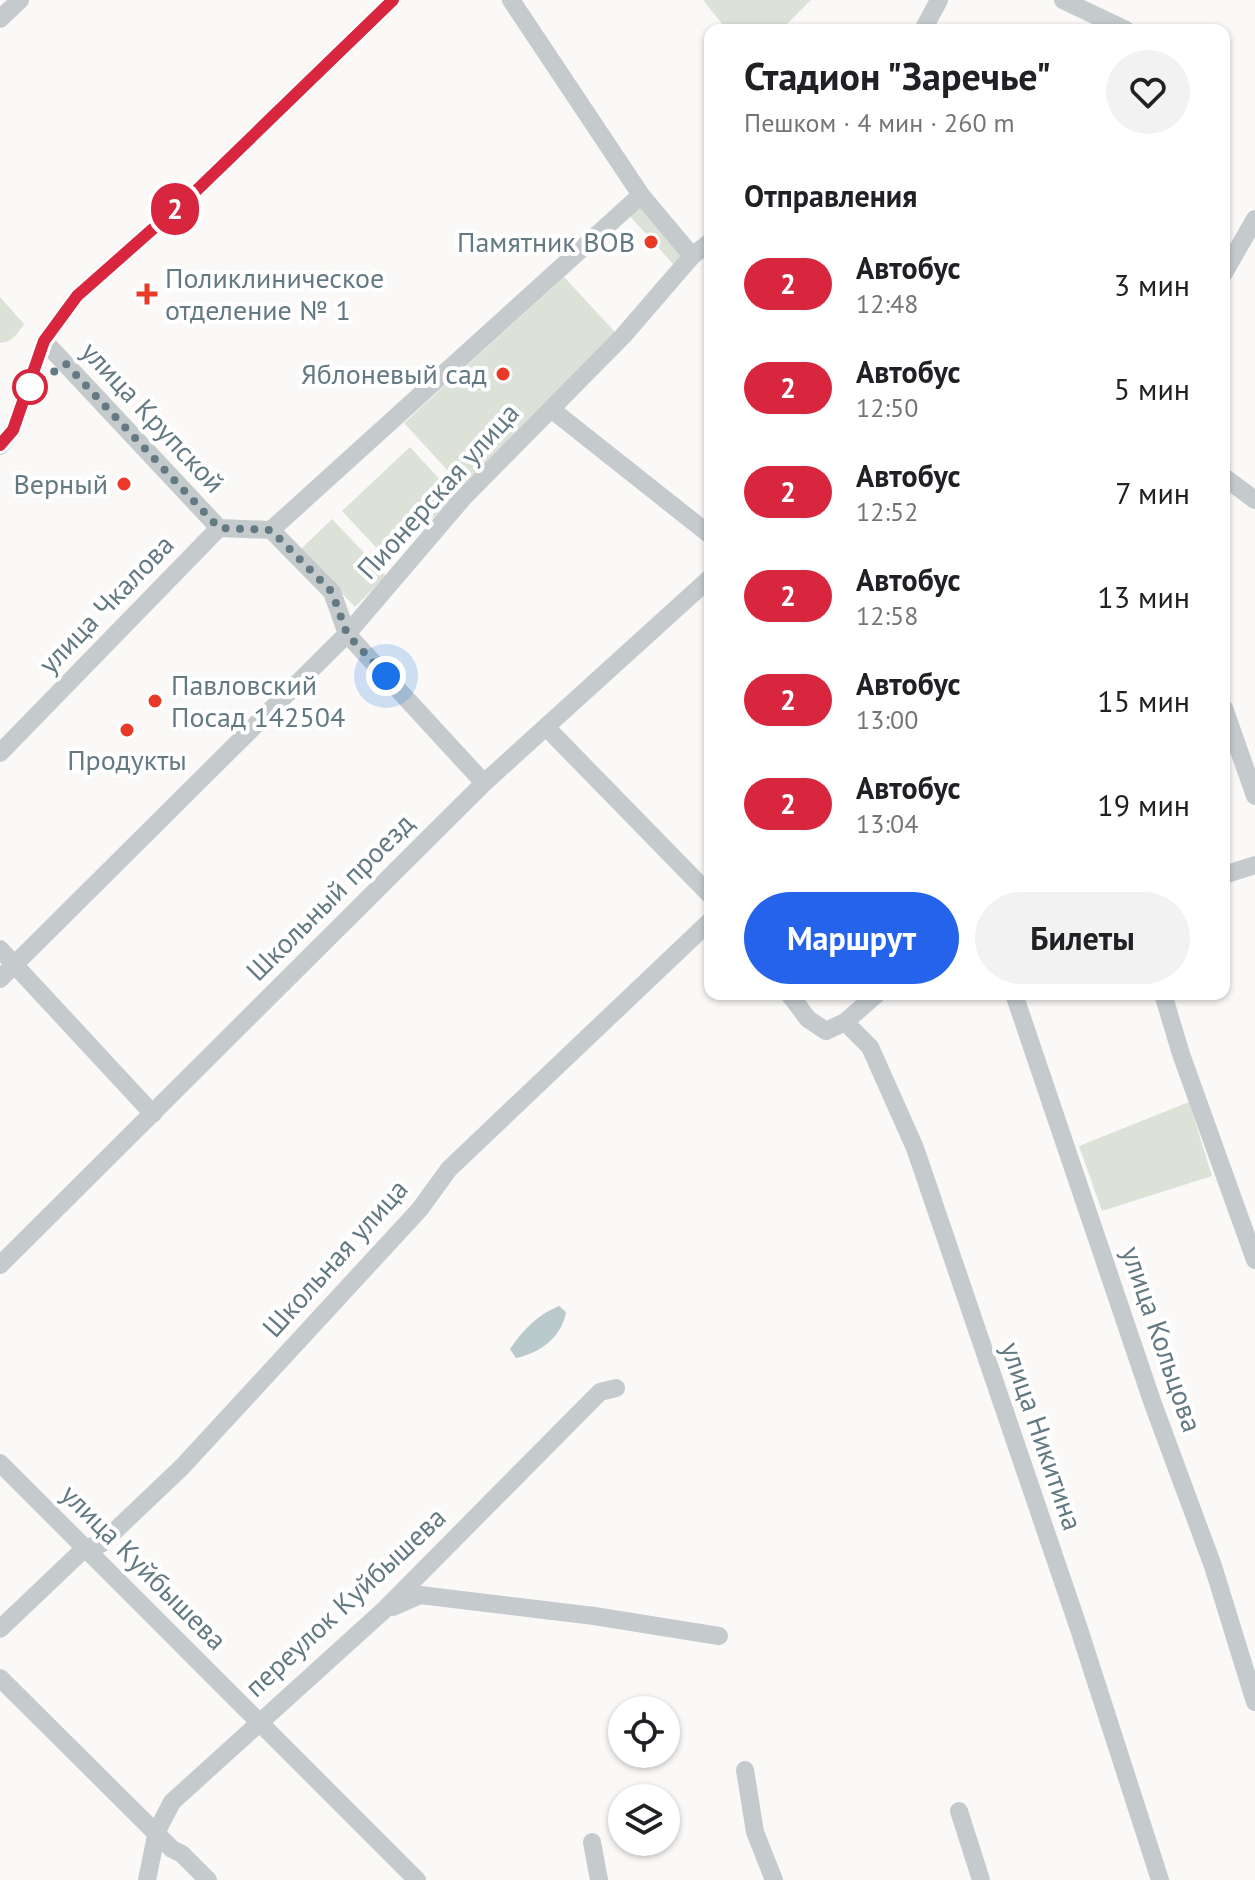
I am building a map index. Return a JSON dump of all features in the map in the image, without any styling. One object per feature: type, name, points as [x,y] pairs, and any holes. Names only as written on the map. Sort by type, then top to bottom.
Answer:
[{"type":"street","points":[[0,19],[20,0]]},
{"type":"street","points":[[0,446],[18,419],[44,341],[77,296],[198,189],[393,0]]},
{"type":"street","points":[[511,0],[641,195],[692,256]]},
{"type":"street","points":[[926,24],[939,0]]},
{"type":"street","points":[[1063,0],[1113,24]]},
{"type":"street","points":[[484,783],[347,634],[332,592],[271,530],[641,195]]},
{"type":"street","points":[[1230,263],[1255,219]]},
{"type":"street","name":"Пионерская улица","points":[[0,979],[347,634],[464,497],[623,336],[692,256],[704,247]]},
{"type":"street","name":"улица Крупской","points":[[44,341],[219,528],[271,530]]},
{"type":"street","points":[[551,409],[704,530]]},
{"type":"street","points":[[1230,481],[1255,500]]},
{"type":"street","name":"улица Чкалова","points":[[0,753],[219,528]]},
{"type":"street","name":"Школьный проезд","points":[[0,1265],[484,783],[704,583]]},
{"type":"street","points":[[1230,725],[1255,796]]},
{"type":"street","points":[[546,727],[704,889]]},
{"type":"street","points":[[1230,873],[1255,865]]},
{"type":"street","name":"Школьная улица","points":[[0,1629],[85,1548],[101,1544],[182,1467],[420,1209],[449,1169],[704,927]]},
{"type":"street","points":[[0,949],[153,1114]]},
{"type":"street","points":[[794,1000],[808,1019],[826,1031],[845,1022],[870,1000]]},
{"type":"street","name":"улица Кольцова","points":[[1016,1000],[1153,1404],[1213,1566],[1255,1702]]},
{"type":"street","points":[[1165,1000],[1255,1260]]},
{"type":"street","name":"улица Никитина","points":[[845,1022],[870,1047],[915,1148],[1078,1626],[1160,1880]]},
{"type":"street","name":"переулок Куйбышева","points":[[147,1880],[157,1831],[172,1802],[259,1720],[383,1611],[600,1392],[616,1388]]},
{"type":"street","name":"улица Куйбышева","points":[[0,1463],[417,1880]]},
{"type":"street","points":[[383,1611],[420,1595],[594,1616],[719,1636]]},
{"type":"street","points":[[0,1678],[208,1880]]},
{"type":"street","points":[[745,1770],[755,1832],[774,1880]]},
{"type":"street","points":[[959,1811],[981,1880]]},
{"type":"street","points":[[592,1842],[599,1880]]},
{"type":"shaded area","points":[[703,0],[811,0],[787,24],[722,24]]},
{"type":"shaded area","points":[[640,205],[684,256],[674,265],[629,215]]},
{"type":"shaded area","points":[[564,277],[615,332],[462,486],[404,423]]},
{"type":"shaded area","points":[[0,297],[24,324],[17,334],[4,343],[0,343]]},
{"type":"shaded area","points":[[410,447],[455,496],[390,562],[342,511]]},
{"type":"shaded area","points":[[332,519],[386,576],[355,607],[300,550]]},
{"type":"shaded area","points":[[1189,1102],[1212,1176],[1102,1211],[1079,1146]]},
{"type":"shaded area","points":[[559,1306],[566,1312],[555,1336],[541,1348],[516,1358],[510,1349],[520,1336],[537,1319]]},
{"type":"bus line","name":"2","points":[[0,445],[13,430],[23,408],[44,341],[77,296],[198,189],[393,0]]},
{"type":"place","name":"Памятник ВОВ","points":[[651,242]]},
{"type":"place","name":"Поликлиническое отделение № 1","points":[[147,294]]},
{"type":"place","name":"Яблоневый сад","points":[[503,374]]},
{"type":"place","name":"Верный","points":[[124,484]]},
{"type":"place","name":"Павловский Посад 142504","points":[[155,701]]},
{"type":"place","name":"Продукты","points":[[127,730]]},
{"type":"route","points":[[30,387],[66,364],[219,528],[271,530],[332,592],[347,634],[386,676]]}]
